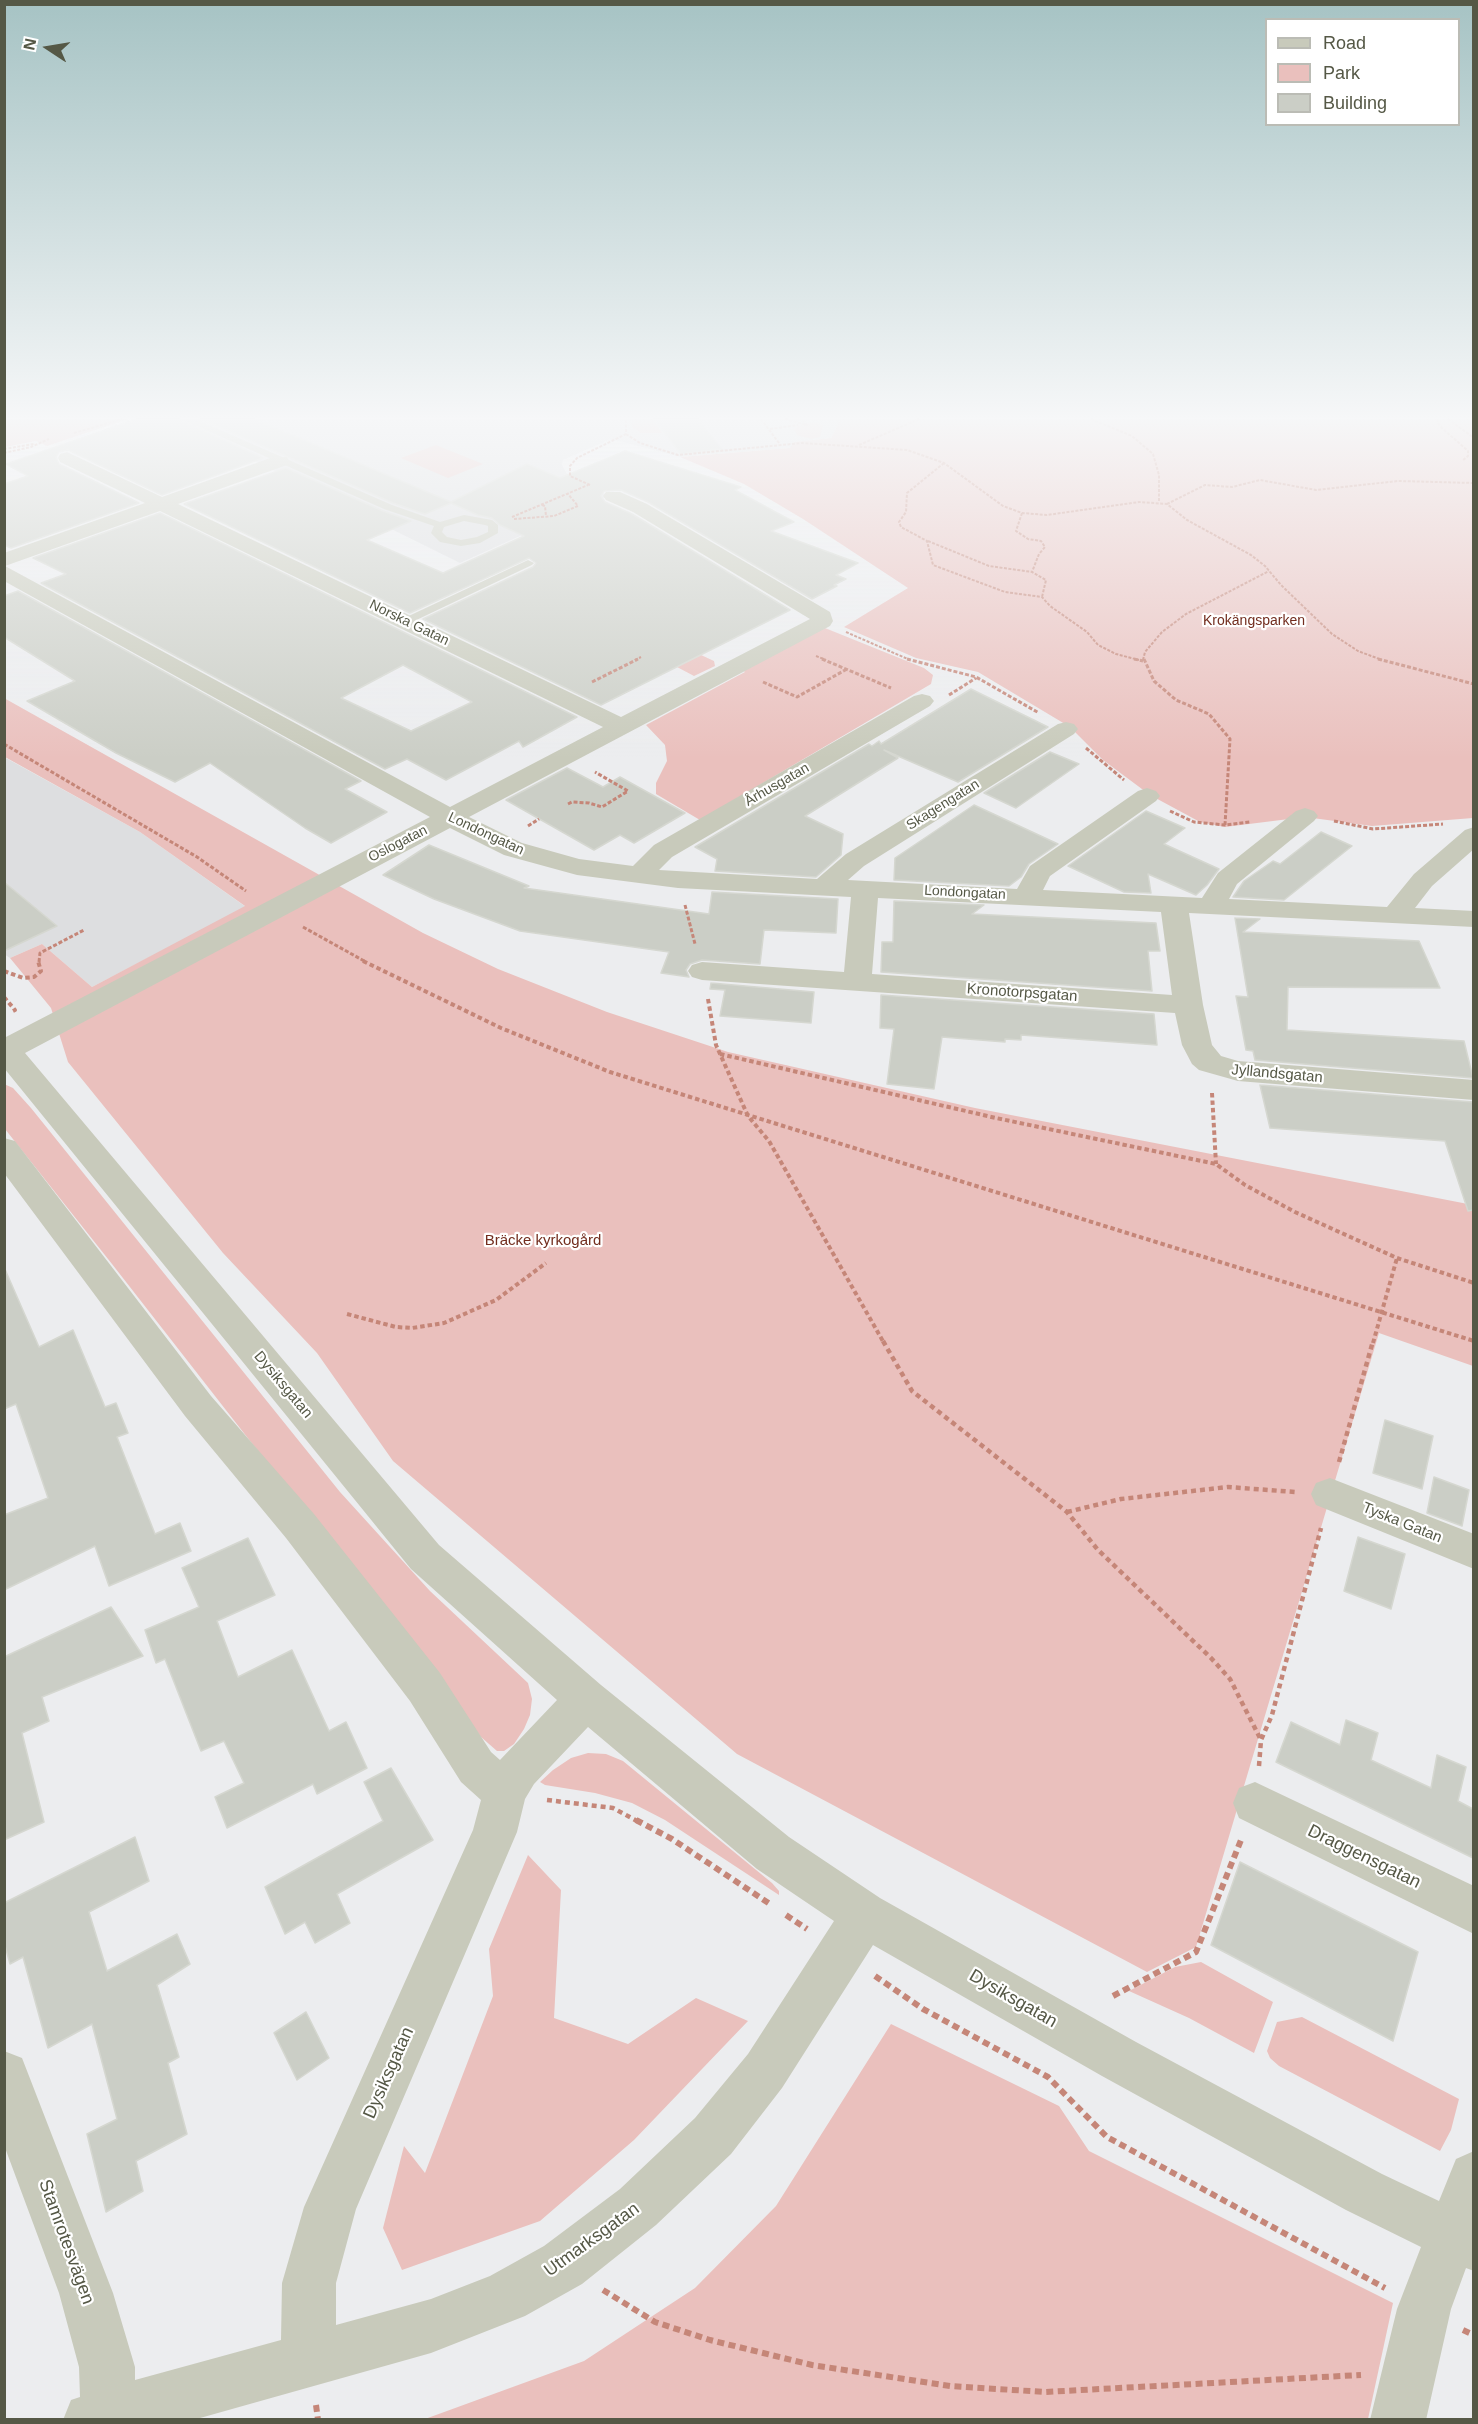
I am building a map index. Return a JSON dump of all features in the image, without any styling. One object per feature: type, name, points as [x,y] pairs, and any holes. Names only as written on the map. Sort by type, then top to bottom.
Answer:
[{"type":"street","points":[[4,561],[84,532]]},
{"type":"street","name":"Norska Gatan","points":[[220,532],[561,698],[610,735]]},
{"type":"street","points":[[680,532],[822,617],[822,621]]},
{"type":"street","name":"Londongatan","points":[[4,572],[451,817],[513,849],[548,860],[595,871],[678,880],[1212,904],[1473,919]]},
{"type":"street","name":"Oslogatan","points":[[5,1041],[273,910],[567,755],[610,735],[822,621]]},
{"type":"street","name":"Århusgatan","points":[[638,876],[663,851],[922,702]]},
{"type":"street","name":"Skagengatan","points":[[824,888],[855,860],[1066,729]]},
{"type":"street","name":"Londongatan","points":[[1027,896],[1039,872],[1147,796]]},
{"type":"street","points":[[1212,904],[1227,879],[1305,816]]},
{"type":"street","points":[[1395,915],[1423,880],[1473,835]]},
{"type":"street","points":[[857,980],[865,889]]},
{"type":"street","name":"Jyllandsgatan","points":[[1174,904],[1188,1005],[1197,1045],[1203,1057],[1210,1064],[1238,1071],[1473,1090]]},
{"type":"street","name":"Kronotorpsgatan","points":[[702,971],[816,980],[857,980],[1188,1005]]},
{"type":"street","name":"Dysiksgatan","points":[[5,1041],[425,1557],[586,1699],[773,1853],[853,1933],[1119,2059],[1364,2192],[1463,2240]]},
{"type":"street","points":[[4,1149],[198,1406],[300,1526],[425,1687],[476,1767],[505,1793]]},
{"type":"street","name":"Tyska Gatan","points":[[1330,1494],[1473,1552]]},
{"type":"street","name":"Dysiksgatan","points":[[308,2361],[309,2283],[330,2207],[495,1832],[505,1793],[519,1769],[586,1699]]},
{"type":"street","name":"Draggensgatan","points":[[1255,1803],[1473,1911]]},
{"type":"street","name":"Utmarksgatan","points":[[100,2416],[431,2326],[506,2297],[563,2265],[638,2207],[713,2136],[765,2071],[853,1933]]},
{"type":"street","name":"Stamrotesvägen","points":[[4,2076],[86,2293],[107,2367],[100,2416]]},
{"type":"street","points":[[1398,2420],[1402,2301],[1463,2240],[1473,2177]]},
{"type":"lane","points":[[404,621],[528,563]]},
{"type":"path","points":[[911,532],[989,566],[1032,572],[1046,580],[1042,597]]},
{"type":"path","points":[[1018,532],[1028,539],[1041,542],[1045,547],[1039,554],[1032,572]]},
{"type":"path","points":[[1209,532],[1251,555],[1332,634],[1358,651],[1382,660],[1473,684]]},
{"type":"path","points":[[927,540],[933,565],[1005,592],[1042,597],[1050,606],[1088,632],[1098,645],[1116,654],[1143,661]]},
{"type":"path","points":[[1225,825],[1230,739],[1209,714],[1176,700],[1154,681],[1143,661],[1145,652],[1161,632],[1186,614],[1269,571]]},
{"type":"path","points":[[822,621],[910,660],[976,677],[1066,729],[1101,762],[1147,796],[1168,810],[1194,822],[1225,825],[1305,816],[1373,829],[1446,824]]},
{"type":"path","points":[[783,641],[922,702]]},
{"type":"path","points":[[561,698],[641,657]]},
{"type":"path","points":[[797,697],[847,669]]},
{"type":"path","points":[[4,744],[197,857],[273,910],[367,963],[501,1028],[610,1072],[1473,1341]]},
{"type":"path","points":[[567,755],[628,791],[602,807],[589,803],[572,802],[568,804]]},
{"type":"path","points":[[678,880],[702,971],[720,1054],[748,1116],[769,1142],[912,1391],[1067,1512],[1098,1550],[1230,1679],[1261,1740]]},
{"type":"path","points":[[4,971],[23,978],[34,977],[41,971],[38,960],[40,953],[84,930]]},
{"type":"path","points":[[4,997],[15,1011],[5,1041]]},
{"type":"path","points":[[720,1054],[996,1118],[1216,1164],[1229,1175],[1268,1199],[1397,1258],[1473,1283]]},
{"type":"path","points":[[1210,1064],[1216,1164]]},
{"type":"path","points":[[1113,1996],[1196,1952],[1255,1803],[1261,1740],[1272,1715],[1330,1494],[1397,1258]]},
{"type":"path","points":[[347,1314],[396,1327],[412,1328],[444,1323],[496,1300],[514,1289],[546,1263]]},
{"type":"path","points":[[1067,1512],[1121,1499],[1228,1487],[1330,1494]]},
{"type":"path","points":[[505,1793],[613,1808],[853,1933],[923,2009],[1048,2077],[1107,2137],[1378,2284],[1402,2301],[1473,2335]]},
{"type":"path","points":[[563,2265],[655,2322],[710,2340],[812,2366],[950,2386],[1045,2392],[1370,2373]]},
{"type":"path","points":[[1378,2284],[1402,2301]]},
{"type":"shaded area","points":[[398,532],[529,532],[460,563]]},
{"type":"shaded area","points":[[4,757],[140,832],[246,907],[92,987],[42,944],[10,958],[4,954]]},
{"type":"green space","name":"Krokängsparken","points":[[823,532],[1473,532],[1473,818],[1372,826],[1305,817],[1225,827],[1200,822],[1150,795],[1103,760],[1070,727],[978,672],[916,658],[844,627],[908,588]]},
{"type":"green space","points":[[825,628],[924,668],[933,675],[931,684],[700,820],[656,794],[656,783],[667,761],[665,745],[646,725],[745,672],[741,669]]},
{"type":"green space","points":[[701,655],[714,661],[715,666],[694,676],[677,667]]},
{"type":"green space","name":"Bräcke kyrkogård","points":[[4,698],[423,933],[498,969],[607,1012],[728,1052],[975,1108],[1473,1205],[1473,1366],[1379,1333],[1196,1947],[1147,1972],[737,1754],[393,1461],[317,1353],[223,1253],[68,1062],[51,1008],[10,958],[42,944],[92,987],[245,906],[140,832],[5,757]]},
{"type":"green space","points":[[4,1084],[13,1088],[31,1108],[340,1492],[430,1591],[528,1683],[532,1699],[530,1715],[514,1744],[504,1751],[497,1751],[481,1737],[5,1129]]},
{"type":"green space","points":[[588,1753],[606,1754],[623,1761],[772,1883],[779,1891],[779,1895],[665,1820],[632,1803],[595,1793],[545,1785],[540,1782],[571,1758]]},
{"type":"green space","points":[[528,1855],[561,1890],[554,2018],[628,2044],[696,1998],[748,2021],[634,2140],[540,2221],[402,2270],[383,2228],[404,2146],[425,2173],[493,1996],[489,1949]]},
{"type":"green space","points":[[1201,1962],[1273,2002],[1254,2053],[1189,2018],[1129,1991],[1175,1967]]},
{"type":"green space","points":[[1302,2017],[1459,2099],[1451,2130],[1440,2151],[1279,2066],[1270,2058],[1267,2051],[1277,2022]]},
{"type":"green space","points":[[891,2024],[1059,2106],[1089,2151],[1393,2303],[1368,2419],[425,2419],[584,2361],[695,2288],[776,2206]]},
{"type":"building","points":[[4,532],[56,532],[11,548],[4,545]]},
{"type":"building","points":[[106,532],[199,532],[577,717],[523,747],[519,741],[446,780],[407,759],[385,769],[41,583],[66,574],[33,558]],"holes":[[[403,665],[472,702],[411,731],[341,698]]]},
{"type":"building","points":[[242,532],[385,532],[367,540],[443,573],[524,536],[516,532],[662,532],[790,610],[601,705],[423,619],[533,567],[536,563],[529,558],[410,613]]},
{"type":"building","points":[[699,532],[774,532],[858,563],[836,575],[846,579],[812,599]]},
{"type":"building","points":[[18,591],[361,781],[345,789],[387,812],[331,843],[305,828],[210,763],[175,782],[116,753],[27,701],[75,681],[4,637],[4,596]]},
{"type":"building","points":[[971,689],[1048,727],[958,782],[884,750],[898,758],[805,816],[843,834],[841,855],[816,877],[715,871],[717,859],[695,847],[869,744],[872,746],[879,741],[881,744]]},
{"type":"building","points":[[1050,752],[1079,764],[1016,808],[984,793]]},
{"type":"building","points":[[567,768],[603,787],[620,777],[685,813],[634,843],[620,835],[594,850],[506,800]]},
{"type":"building","points":[[974,805],[1058,844],[1029,864],[1021,877],[1009,886],[894,880],[895,858]]},
{"type":"building","points":[[1146,811],[1185,828],[1164,844],[1219,869],[1196,895],[1148,874],[1151,893],[1124,892],[1068,866]]},
{"type":"building","points":[[1321,832],[1352,846],[1284,900],[1233,897],[1244,881],[1273,861],[1280,864]]},
{"type":"building","points":[[429,845],[529,886],[524,888],[709,914],[712,892],[838,899],[836,933],[764,930],[760,964],[702,960],[690,964],[686,970],[689,977],[661,973],[669,952],[520,931],[434,899],[383,875]]},
{"type":"building","points":[[4,882],[57,926],[4,951]]},
{"type":"building","points":[[894,901],[984,905],[972,914],[1156,923],[1160,951],[1148,951],[1152,991],[881,972],[882,942],[893,942]]},
{"type":"building","points":[[1235,918],[1260,919],[1243,932],[1419,941],[1440,988],[1288,987],[1287,1030],[1464,1041],[1473,1078],[1255,1060],[1253,1051],[1246,1050],[1236,996],[1248,997]]},
{"type":"building","points":[[711,983],[814,992],[811,1023],[720,1016],[725,990],[710,989]]},
{"type":"building","points":[[881,995],[1154,1014],[1157,1045],[1021,1035],[1021,1040],[1005,1039],[1005,1042],[942,1037],[934,1089],[887,1084],[894,1029],[880,1028]]},
{"type":"building","points":[[1260,1085],[1473,1102],[1473,1210],[1468,1211],[1445,1141],[1270,1128]]},
{"type":"building","points":[[4,1267],[39,1347],[73,1330],[105,1407],[116,1403],[128,1433],[117,1437],[155,1534],[180,1523],[191,1551],[109,1586],[95,1546],[4,1590],[4,1515],[48,1498],[16,1404],[4,1409]]},
{"type":"building","points":[[1385,1420],[1433,1436],[1422,1489],[1373,1473]]},
{"type":"building","points":[[1434,1477],[1469,1490],[1462,1526],[1427,1513]]},
{"type":"building","points":[[1358,1537],[1405,1554],[1391,1609],[1344,1591]]},
{"type":"building","points":[[248,1538],[275,1595],[217,1621],[238,1677],[292,1650],[329,1731],[346,1722],[367,1768],[317,1794],[313,1784],[227,1828],[215,1797],[244,1783],[224,1741],[201,1751],[165,1659],[156,1663],[145,1630],[199,1607],[182,1568]]},
{"type":"building","points":[[111,1607],[143,1656],[42,1697],[49,1721],[22,1733],[44,1822],[4,1840],[4,1657]]},
{"type":"building","points":[[1346,1720],[1378,1733],[1371,1760],[1431,1788],[1437,1755],[1466,1767],[1458,1801],[1473,1809],[1473,1858],[1276,1762],[1291,1722],[1340,1745]]},
{"type":"building","points":[[391,1768],[433,1840],[337,1894],[350,1923],[315,1943],[305,1922],[285,1934],[265,1887],[383,1821],[364,1782]]},
{"type":"building","points":[[135,1837],[149,1881],[89,1912],[107,1971],[177,1934],[190,1964],[157,1985],[179,2057],[168,2063],[187,2134],[136,2161],[143,2191],[106,2212],[87,2134],[117,2119],[92,2024],[48,2048],[23,1957],[10,1964],[4,1942],[4,1903]]},
{"type":"building","points":[[1240,1862],[1418,1952],[1393,2041],[1211,1945]]},
{"type":"building","points":[[306,2012],[329,2058],[297,2080],[274,2033]]}]
